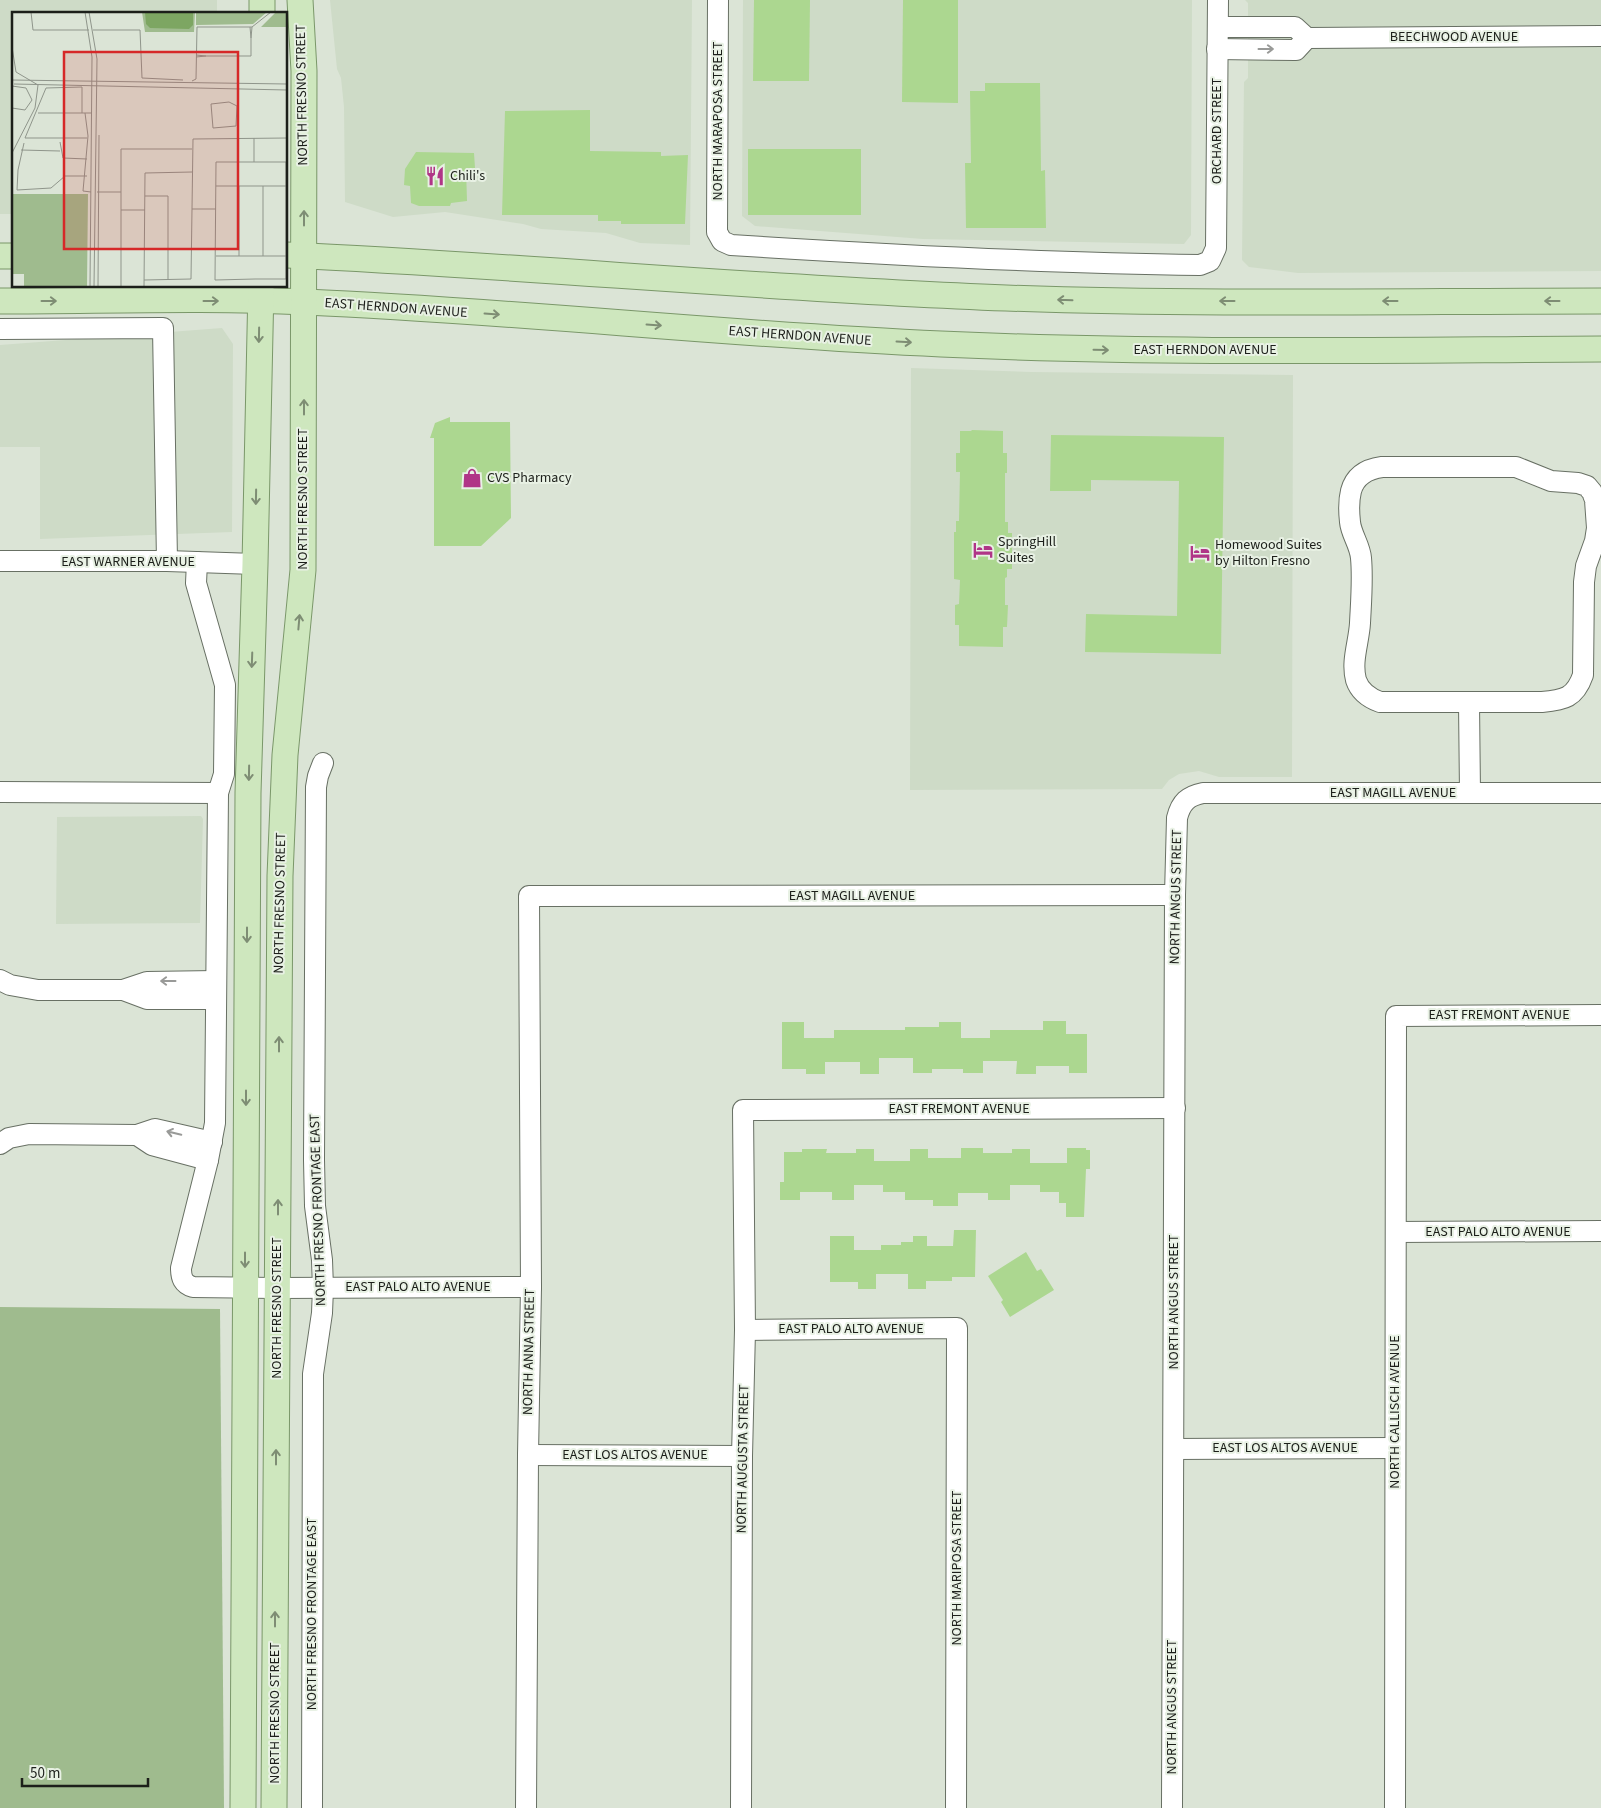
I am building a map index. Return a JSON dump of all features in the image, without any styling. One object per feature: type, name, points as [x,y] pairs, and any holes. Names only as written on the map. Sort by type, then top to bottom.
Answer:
[{"type":"main road","name":"NORTH FRESNO STREET","points":[[274,1808],[280,858],[285,755],[304,570],[304,302],[295,255],[304,71],[300,0]]},
{"type":"main road","points":[[295,255],[500,266],[912,294],[1016,298],[1182,301],[1601,301]]},
{"type":"main road","points":[[243,1808],[248,793],[255,564],[260,293]]},
{"type":"main road","name":"EAST HERNDON AVENUE","points":[[0,301],[260,293],[304,302],[943,344],[1202,351],[1601,349]]},
{"type":"street","name":"NORTH MARAPOSA STREET","points":[[718,0],[717,232],[722,241],[732,245],[939,258],[1200,265],[1210,261]]},
{"type":"street","name":"ORCHARD STREET","points":[[1210,261],[1216,248],[1218,0]]},
{"type":"street","name":"BEECHWOOD AVENUE","points":[[1218,27],[1295,27],[1307,38],[1601,36]]},
{"type":"street","points":[[1217,49],[1296,50],[1307,38]]},
{"type":"street","points":[[0,329],[163,328],[167,561]]},
{"type":"street","points":[[1516,466],[1550,481],[1578,483],[1587,486],[1592,492],[1595,500],[1597,528],[1595,541],[1586,566],[1584,582],[1583,675],[1579,686],[1572,695],[1559,700],[1470,703],[1380,702],[1368,698],[1362,692],[1357,682],[1354,660],[1360,624],[1361,558],[1350,522],[1350,492],[1362,474],[1371,469],[1382,467],[1516,466]]},
{"type":"street","name":"EAST WARNER AVENUE","points":[[0,561],[167,561],[255,564]]},
{"type":"street","points":[[0,1144],[9,1138],[29,1134],[137,1136],[156,1129],[210,1151],[214,1123],[218,793],[224,774],[225,684],[196,583],[197,562]]},
{"type":"street","points":[[1470,703],[1470,793]]},
{"type":"street","name":"NORTH FRESNO FRONTAGE EAST","points":[[312,1808],[313,1374],[322,1312],[323,1288],[322,1260],[315,1206],[314,1150],[316,787],[323,763]]},
{"type":"street","points":[[0,792],[218,793]]},
{"type":"street","name":"EAST MAGILL AVENUE","points":[[1186,799],[1203,793],[1601,793]]},
{"type":"street","name":"NORTH ANGUS STREET","points":[[1172,1808],[1177,818],[1181,805],[1186,799]]},
{"type":"street","name":"EAST MAGILL AVENUE","points":[[529,896],[1176,895]]},
{"type":"street","name":"NORTH ANNA STREET","points":[[526,1808],[530,1287],[529,896]]},
{"type":"street","points":[[0,980],[10,985],[38,990],[123,990],[147,999],[216,990]]},
{"type":"street","name":"EAST FREMONT AVENUE","points":[[1396,1016],[1601,1015]]},
{"type":"street","name":"NORTH CALLISCH AVENUE","points":[[1395,1808],[1396,1016]]},
{"type":"street","name":"EAST FREMONT AVENUE","points":[[742,1110],[1175,1108]]},
{"type":"street","name":"NORTH AUGUSTA STREET","points":[[741,1808],[742,1456],[745,1330],[742,1110]]},
{"type":"street","name":"EAST PALO ALTO AVENUE","points":[[210,1151],[181,1275],[183,1281],[188,1285],[193,1287],[245,1288],[530,1287]]},
{"type":"street","name":"EAST PALO ALTO AVENUE","points":[[1396,1232],[1601,1231]]},
{"type":"street","name":"EAST PALO ALTO AVENUE","points":[[745,1330],[957,1328]]},
{"type":"street","name":"NORTH MARIPOSA STREET","points":[[956,1808],[957,1328]]},
{"type":"street","name":"EAST LOS ALTOS AVENUE","points":[[1174,1449],[1395,1448]]},
{"type":"street","name":"EAST LOS ALTOS AVENUE","points":[[528,1455],[742,1456]]},
{"type":"shaded area","points":[[0,0],[217,0],[217,12],[12,12],[12,214],[0,214]]},
{"type":"shaded area","points":[[330,0],[692,0],[690,245],[640,243],[606,233],[541,229],[523,224],[445,212],[393,217],[345,202],[344,107],[341,78],[337,69]]},
{"type":"shaded area","points":[[743,0],[1192,0],[1191,235],[1184,244],[923,239],[755,226],[742,216]]},
{"type":"shaded area","points":[[1245,0],[1601,0],[1601,271],[1298,273],[1249,267],[1242,260],[1244,82],[1248,78],[1248,3]]},
{"type":"shaded area","points":[[222,328],[233,344],[232,532],[40,539],[40,447],[0,447],[0,345]]},
{"type":"shaded area","points":[[911,368],[1031,372],[1293,375],[1292,777],[1219,777],[1199,771],[1179,774],[1169,780],[1162,789],[910,790]]},
{"type":"shaded area","points":[[201,816],[203,819],[200,923],[56,924],[57,817]]},
{"type":"green space","points":[[0,1307],[220,1309],[224,1808],[0,1808]]},
{"type":"building","points":[[754,0],[810,0],[809,81],[753,81]]},
{"type":"building","points":[[903,0],[958,0],[958,103],[902,102]]},
{"type":"building","points":[[985,83],[1040,83],[1041,171],[1045,170],[1046,228],[966,228],[965,163],[971,163],[970,91],[985,91]]},
{"type":"building","points":[[590,110],[590,151],[661,152],[661,156],[688,155],[685,224],[621,224],[621,221],[598,221],[598,215],[502,215],[505,111]]},
{"type":"building","points":[[748,149],[861,149],[861,215],[748,215]]},
{"type":"building","name":"Chili's","points":[[416,152],[474,153],[475,168],[466,168],[467,201],[451,203],[450,206],[419,206],[411,203],[410,186],[404,185],[405,169]]},
{"type":"building","name":"CVS Pharmacy","points":[[450,417],[450,422],[510,422],[511,518],[481,546],[434,546],[434,438],[430,438],[435,423]]},
{"type":"building","name":"SpringHill Suites","points":[[960,431],[1003,431],[1003,453],[1007,453],[1005,522],[1008,522],[1008,533],[1012,533],[1012,569],[1007,569],[1007,577],[1005,578],[1005,605],[1008,605],[1007,627],[1003,627],[1003,647],[959,646],[959,625],[955,625],[955,605],[959,604],[960,580],[954,579],[954,532],[956,532],[956,521],[959,521],[960,472],[956,472],[956,453],[960,453]]},
{"type":"building","name":"Homewood Suites by Hilton Fresno","points":[[1051,435],[1224,437],[1221,654],[1085,652],[1086,614],[1177,616],[1179,481],[1091,480],[1091,491],[1050,491]]},
{"type":"building","points":[[1043,1021],[1066,1021],[1066,1034],[1087,1034],[1087,1073],[1069,1073],[1069,1066],[1036,1066],[1036,1074],[1016,1074],[1017,1061],[983,1061],[983,1073],[963,1073],[963,1069],[932,1069],[932,1073],[913,1073],[913,1058],[879,1058],[879,1074],[860,1074],[860,1062],[825,1062],[825,1074],[806,1074],[806,1069],[782,1069],[782,1022],[804,1022],[804,1038],[834,1038],[834,1030],[905,1030],[905,1027],[939,1027],[939,1022],[961,1022],[961,1038],[990,1038],[990,1030],[1043,1030]]},
{"type":"building","points":[[961,1148],[983,1148],[983,1153],[1012,1153],[1012,1149],[1030,1149],[1030,1163],[1067,1163],[1067,1148],[1086,1148],[1086,1150],[1090,1150],[1090,1169],[1086,1169],[1084,1217],[1066,1217],[1066,1203],[1059,1203],[1059,1192],[1040,1192],[1040,1185],[1010,1185],[1010,1200],[988,1200],[988,1193],[958,1193],[958,1206],[933,1206],[933,1200],[905,1200],[905,1192],[883,1192],[883,1185],[854,1185],[854,1200],[832,1200],[832,1192],[800,1192],[800,1200],[780,1200],[780,1182],[784,1182],[784,1152],[802,1152],[802,1149],[827,1149],[826,1153],[856,1153],[856,1149],[874,1149],[874,1161],[910,1161],[910,1149],[928,1149],[928,1158],[961,1158]]},
{"type":"building","points":[[954,1230],[976,1230],[975,1277],[952,1277],[952,1281],[926,1281],[926,1289],[908,1289],[908,1274],[876,1274],[876,1289],[858,1289],[858,1282],[830,1282],[830,1236],[854,1236],[854,1250],[881,1250],[881,1245],[901,1245],[901,1242],[913,1242],[913,1236],[927,1236],[927,1246],[953,1246]]},
{"type":"building","points":[[1026,1252],[1037,1271],[1041,1269],[1054,1290],[1010,1317],[1001,1302],[1003,1300],[988,1276]]},
{"type":"place","name":"Chili's","points":[[435,176]]},
{"type":"place","name":"CVS Pharmacy","points":[[472,478]]},
{"type":"place","name":"SpringHill Suites","points":[[983,550]]},
{"type":"place","name":"Homewood Suites by Hilton Fresno","points":[[1200,553]]}]
